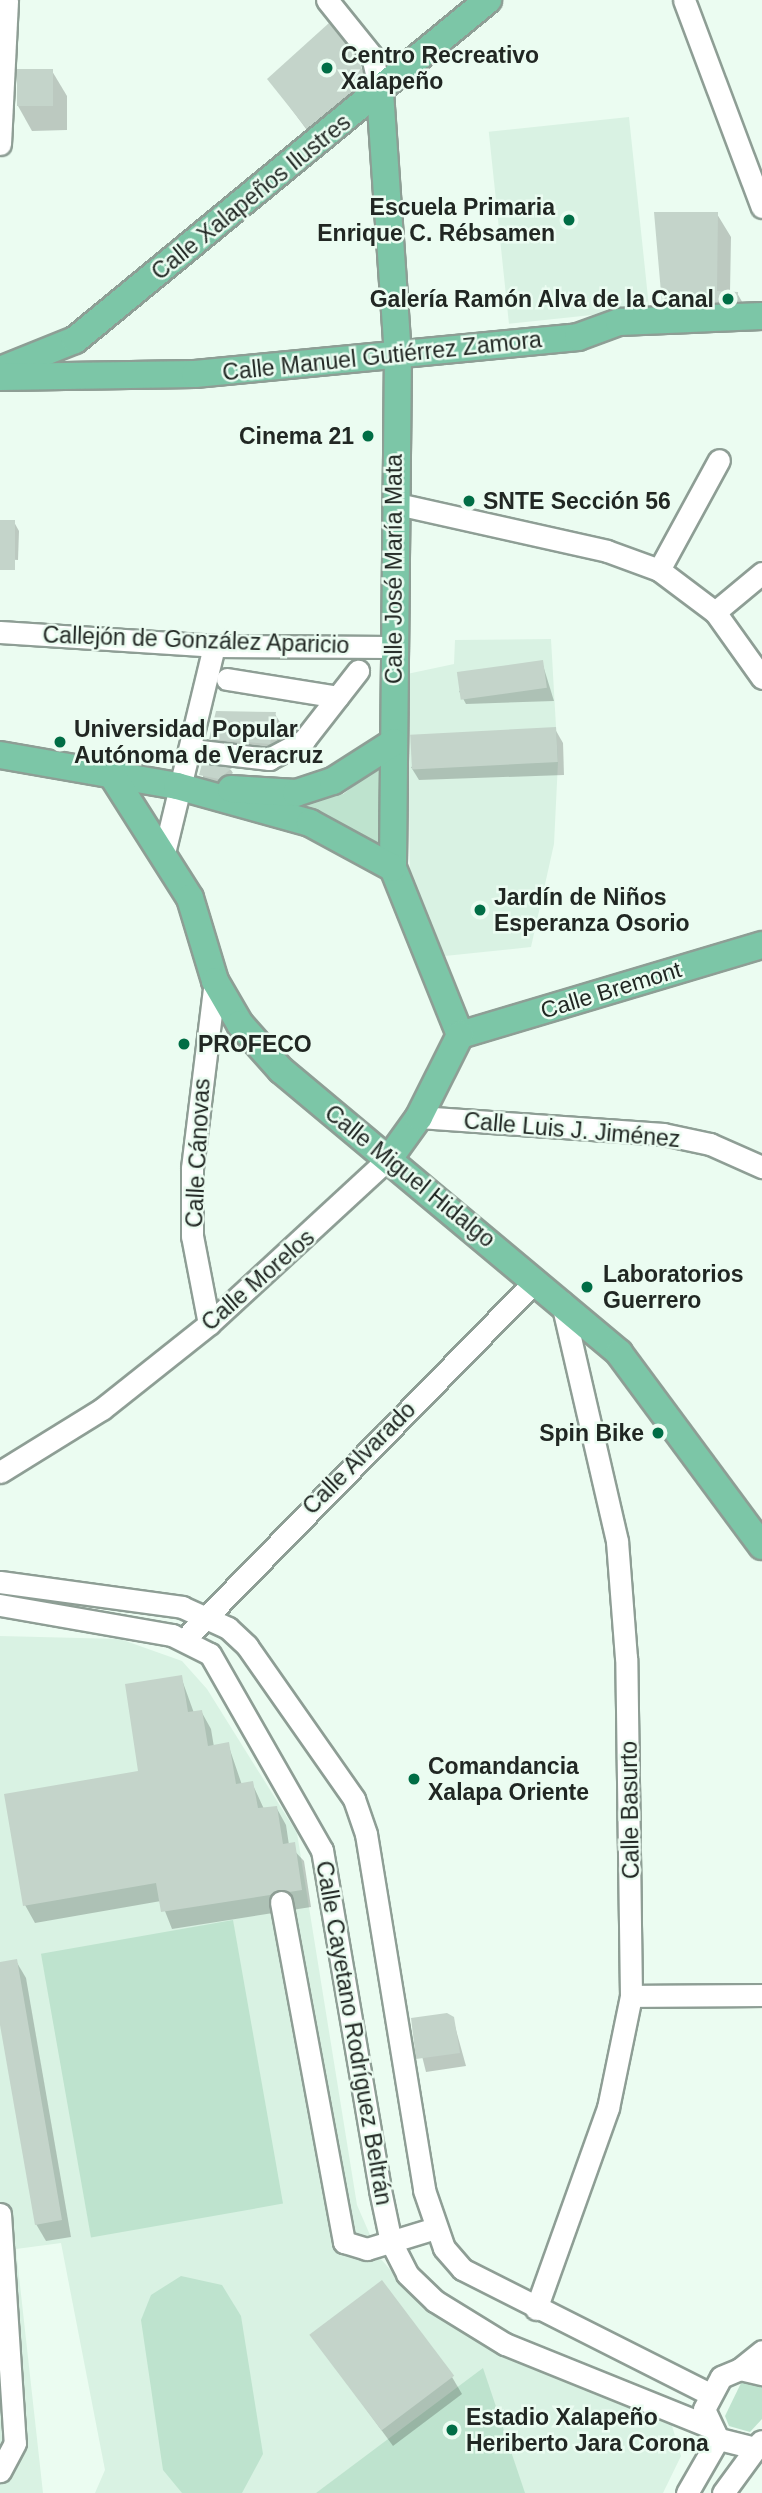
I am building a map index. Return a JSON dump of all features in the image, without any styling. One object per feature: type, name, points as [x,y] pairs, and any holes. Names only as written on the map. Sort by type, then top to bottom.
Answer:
[{"type":"main road","name":"Calle Xalapeños Ilustres","points":[[0,370],[75,340],[380,92],[488,0]]},
{"type":"main road","name":"Calle José María Mata","points":[[380,92],[398,353],[393,503],[393,868],[460,1035]]},
{"type":"main road","name":"Calle Manuel Gutiérrez Zamora","points":[[0,377],[195,374],[578,337],[619,322],[762,316]]},
{"type":"main road","points":[[177,786],[296,793],[333,782],[394,742]]},
{"type":"main road","points":[[0,755],[110,772],[177,786],[310,823],[393,868]]},
{"type":"main road","name":"Calle Miguel Hidalgo","points":[[110,772],[164,853],[190,898],[215,981],[240,1024],[281,1070],[391,1156],[619,1353],[762,1546]]},
{"type":"main road","name":"Calle Bremont","points":[[460,1035],[762,945]]},
{"type":"main road","name":"Calle Morelos","points":[[391,1156],[419,1117],[460,1035]]},
{"type":"street","points":[[0,144],[7,0]]},
{"type":"street","points":[[327,0],[372,56],[380,92]]},
{"type":"street","points":[[684,0],[762,207]]},
{"type":"street","points":[[659,570],[719,460]]},
{"type":"street","points":[[393,503],[607,551],[659,570],[715,612],[762,678]]},
{"type":"street","points":[[715,612],[762,573]]},
{"type":"street","name":"Callejón de González Aparicio","points":[[0,632],[214,646],[393,647]]},
{"type":"street","points":[[164,853],[177,786],[192,750],[214,646]]},
{"type":"street","points":[[192,750],[269,759],[303,740],[358,671]]},
{"type":"street","points":[[227,678],[338,697]]},
{"type":"street","name":"Calle Cánovas","points":[[209,1324],[192,1237],[192,1168],[215,981]]},
{"type":"street","name":"Calle Luis J. Jiménez","points":[[419,1117],[663,1134],[710,1144],[762,1167]]},
{"type":"street","name":"Calle Morelos","points":[[0,1472],[102,1409],[209,1324],[391,1156]]},
{"type":"street","name":"Calle Alvarado","points":[[184,1639],[536,1280]]},
{"type":"street","name":"Calle Basurto","points":[[536,2309],[608,2108],[631,1996],[626,1658],[617,1541],[562,1302]]},
{"type":"street","name":"Calle Cayetano Rodríguez Beltrán","points":[[0,1582],[113,1593],[205,1615],[247,1646],[354,1800],[366,1834],[432,2229],[462,2269],[536,2309],[708,2393]]},
{"type":"street","name":"Calle Cayetano Rodríguez Beltrán","points":[[0,1605],[184,1639],[210,1654],[322,1850],[391,2242],[407,2274],[435,2301],[505,2344],[713,2433],[758,2444]]},
{"type":"street","points":[[281,1902],[335,2221],[352,2248],[391,2242],[432,2229]]},
{"type":"street","points":[[631,1996],[762,1995]]},
{"type":"street","points":[[0,2214],[15,2442],[0,2471]]},
{"type":"street","points":[[687,2493],[713,2433],[708,2393],[721,2377],[740,2370],[762,2351]]},
{"type":"street","points":[[740,2370],[762,2374]]},
{"type":"street","points":[[723,2493],[758,2444]]},
{"type":"shaded area","name":"Escuela Primaria Enrique C. Rébsamen","points":[[629,117],[649,309],[509,324],[489,132]]},
{"type":"shaded area","points":[[551,639],[558,762],[554,844],[531,947],[435,957],[410,873],[407,674],[454,664],[455,640]]},
{"type":"shaded area","points":[[383,764],[378,847],[344,825],[293,808],[343,794]]},
{"type":"shaded area","points":[[0,1636],[120,1639],[182,1661],[207,1689],[297,1833],[357,2205],[380,2258],[425,2310],[532,2369],[670,2419],[681,2456],[663,2493],[95,2493],[105,2470],[61,2243],[16,2249],[43,2493],[0,2493]]},
{"type":"shaded area","points":[[233,1920],[283,2204],[91,2237],[41,1954]]},
{"type":"shaded area","points":[[181,2276],[222,2285],[241,2316],[263,2454],[242,2493],[182,2493],[163,2470],[141,2320],[151,2295]]},
{"type":"shaded area","name":"Estadio Xalapeño Heriberto Jara Corona","points":[[483,2368],[525,2493],[316,2493]]},
{"type":"shaded area","points":[[742,2381],[762,2382],[762,2419],[750,2432],[729,2426],[725,2416]]},
{"type":"building","name":"Centro Recreativo Xalapeño","points":[[329,23],[360,62],[364,81],[307,129],[267,79]]},
{"type":"building","points":[[17,69],[53,69],[53,106],[17,106]]},
{"type":"building","points":[[654,212],[718,212],[717,291],[738,292],[738,301],[662,304]]},
{"type":"building","points":[[0,520],[15,520],[15,570],[0,570]]},
{"type":"building","points":[[543,660],[547,688],[461,700],[457,672]]},
{"type":"building","points":[[216,711],[276,712],[270,744],[209,739]]},
{"type":"building","points":[[556,727],[558,762],[412,770],[410,735]]},
{"type":"building","points":[[202,764],[232,768],[219,779],[199,775]]},
{"type":"building","points":[[182,1675],[188,1712],[202,1710],[208,1746],[229,1742],[236,1784],[253,1781],[258,1808],[277,1806],[283,1844],[295,1842],[302,1890],[161,1912],[156,1883],[23,1906],[4,1794],[138,1771],[125,1684]]},
{"type":"building","points":[[17,1959],[62,2220],[35,2225],[0,2025],[0,1962]]},
{"type":"building","points":[[447,2013],[454,2017],[460,2053],[416,2059],[411,2018]]},
{"type":"building","points":[[382,2280],[454,2376],[382,2431],[309,2335]]},
{"type":"place","name":"Centro Recreativo Xalapeño","points":[[327,68]]},
{"type":"place","name":"Escuela Primaria Enrique C. Rébsamen","points":[[569,220]]},
{"type":"place","name":"Galería Ramón Alva de la Canal","points":[[728,299]]},
{"type":"place","name":"Cinema 21","points":[[368,436]]},
{"type":"place","name":"SNTE Sección 56","points":[[469,501]]},
{"type":"place","name":"Universidad Popular Autónoma de Veracruz","points":[[60,742]]},
{"type":"place","name":"Jardín de Niños Esperanza Osorio","points":[[480,910]]},
{"type":"place","name":"PROFECO","points":[[184,1044]]},
{"type":"place","name":"Laboratorios Guerrero","points":[[587,1287]]},
{"type":"place","name":"Spin Bike","points":[[658,1433]]},
{"type":"place","name":"Comandancia Xalapa Oriente","points":[[414,1779]]},
{"type":"place","name":"Estadio Xalapeño Heriberto Jara Corona","points":[[452,2430]]}]
